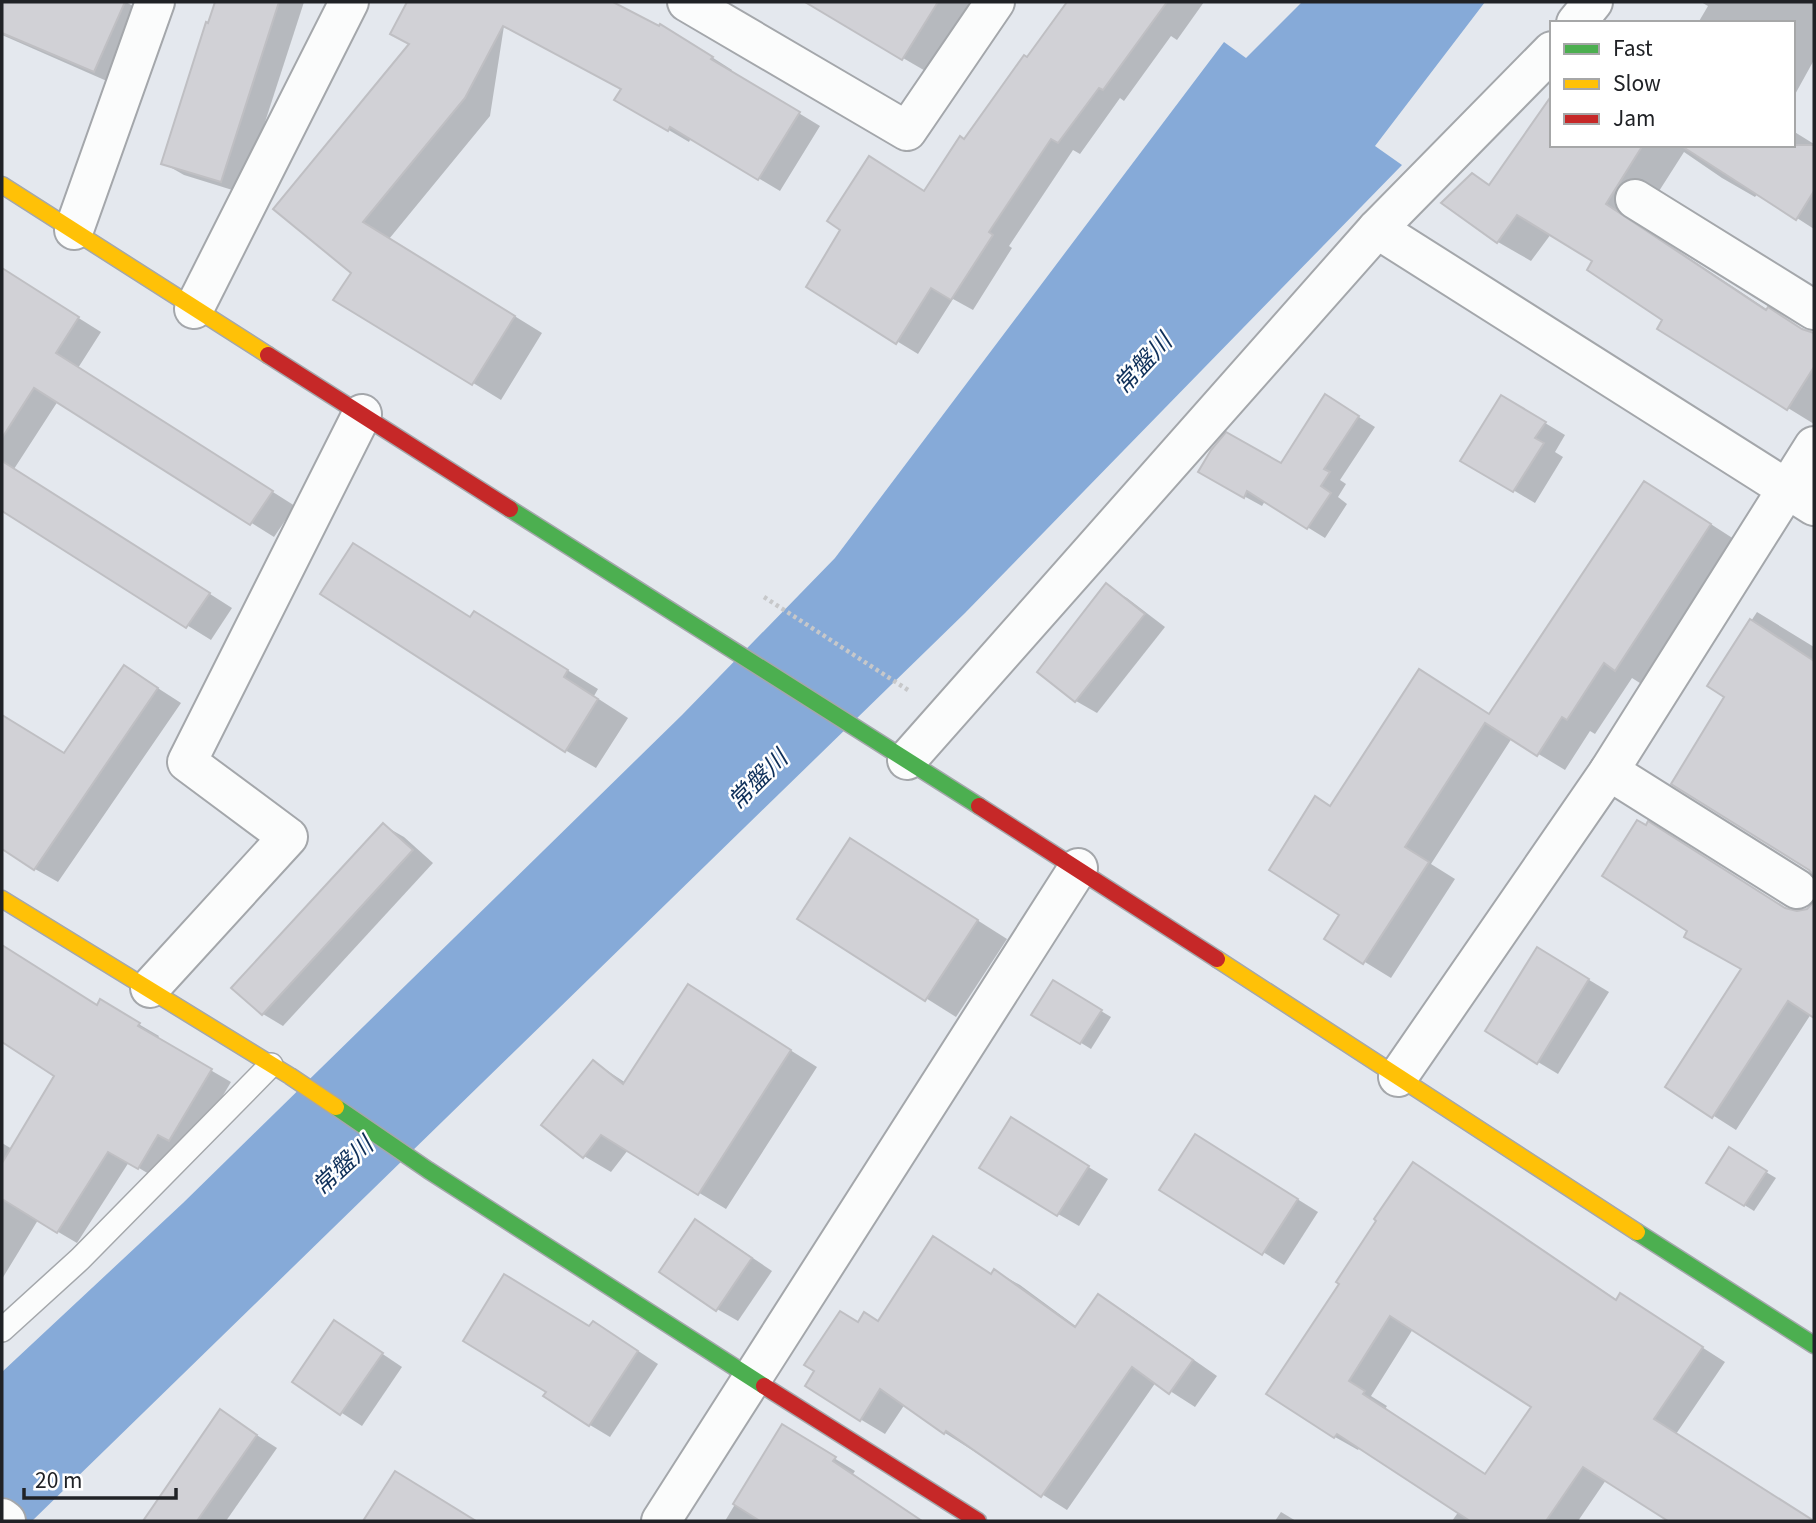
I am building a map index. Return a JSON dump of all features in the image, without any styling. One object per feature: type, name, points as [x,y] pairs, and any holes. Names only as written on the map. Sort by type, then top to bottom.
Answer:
[{"type":"street","points":[[74,230],[155,2]]},
{"type":"street","points":[[194,309],[349,2]]},
{"type":"street","points":[[687,2],[907,131],[995,2]]},
{"type":"street","points":[[1578,21],[1594,2]]},
{"type":"street","points":[[907,760],[1377,229],[1550,53]]},
{"type":"street","points":[[2,185],[1078,868],[1459,1118],[1814,1345]]},
{"type":"street","points":[[1634,199],[1814,310]]},
{"type":"street","points":[[1377,229],[1801,498]]},
{"type":"street","points":[[150,989],[288,837],[187,762],[362,414]]},
{"type":"street","points":[[1398,1077],[1801,498],[1814,446]]},
{"type":"street","points":[[1609,771],[1797,889]]},
{"type":"street","points":[[661,1521],[1078,868]]},
{"type":"street","points":[[2,899],[280,1070],[428,1170],[978,1521]]},
{"type":"lane","points":[[2,1330],[280,1070]]},
{"type":"path","points":[[764,597],[911,692]]},
{"type":"water","name":"常盤川","points":[[1302,2],[1485,2],[1375,146],[1402,165],[965,613],[32,1521],[2,1521],[2,1372],[183,1203],[682,715],[835,558],[1224,42],[1246,58]]},
{"type":"building","points":[[2,2],[125,2],[94,72],[2,33]]},
{"type":"building","points":[[215,2],[279,2],[221,182],[161,164],[206,22],[208,23]]},
{"type":"building","points":[[407,2],[613,2],[659,26],[660,24],[713,57],[711,59],[800,112],[758,180],[670,127],[668,131],[614,100],[621,89],[503,26],[465,98],[363,222],[515,316],[472,385],[333,300],[351,273],[273,209],[409,44],[390,34]]},
{"type":"building","points":[[805,2],[938,2],[902,60]]},
{"type":"building","points":[[1067,2],[1167,2],[1103,90],[1099,88],[1058,143],[1051,139],[989,232],[993,235],[951,300],[931,288],[896,344],[806,287],[840,230],[827,221],[869,156],[924,191],[960,136],[964,139],[1024,55],[1027,57]]},
{"type":"building","points":[[1550,98],[1550,147],[1642,147],[1606,204],[1766,310],[1768,307],[1802,329],[1814,333],[1814,367],[1787,410],[1657,329],[1662,320],[1587,270],[1592,261],[1517,215],[1497,243],[1441,203],[1472,173],[1489,185]]},
{"type":"building","points":[[1814,145],[1814,191],[1796,220],[1683,147]]},
{"type":"building","points":[[2,268],[79,317],[56,353],[273,491],[250,525],[34,388],[2,438]]},
{"type":"building","points":[[1325,394],[1359,416],[1324,469],[1330,472],[1321,486],[1331,493],[1307,529],[1247,491],[1244,498],[1198,472],[1226,432],[1281,463]]},
{"type":"building","points":[[1501,395],[1546,422],[1535,438],[1544,443],[1513,492],[1460,461]]},
{"type":"building","points":[[2,461],[210,593],[186,628],[2,511]]},
{"type":"building","points":[[1644,481],[1711,524],[1615,671],[1604,663],[1567,720],[1562,717],[1537,756],[1485,723],[1405,847],[1429,862],[1363,964],[1324,939],[1339,915],[1269,870],[1315,796],[1330,806],[1419,669],[1489,714]]},
{"type":"building","points":[[353,543],[470,617],[474,611],[568,670],[564,677],[598,699],[565,752],[320,594]]},
{"type":"building","points":[[1106,583],[1145,614],[1075,702],[1037,672]]},
{"type":"building","points":[[1750,619],[1814,661],[1814,876],[1809,870],[1671,784],[1724,697],[1707,686]]},
{"type":"building","points":[[124,665],[158,688],[34,870],[2,849],[2,715],[64,753]]},
{"type":"building","points":[[1637,820],[1646,825],[1648,821],[1785,908],[1797,911],[1807,909],[1814,902],[1814,1018],[1788,1001],[1712,1118],[1665,1087],[1741,969],[1684,937],[1687,931],[1602,876]]},
{"type":"building","points":[[383,823],[413,850],[262,1015],[231,988]]},
{"type":"building","points":[[850,838],[978,920],[925,1001],[797,919]]},
{"type":"building","points":[[2,945],[97,1005],[100,999],[140,1023],[138,1026],[212,1069],[169,1141],[158,1135],[138,1169],[108,1152],[57,1233],[2,1199],[2,1163],[54,1076],[2,1042]]},
{"type":"building","points":[[1537,947],[1589,979],[1537,1064],[1485,1031]]},
{"type":"building","points":[[1053,980],[1102,1010],[1080,1044],[1031,1015]]},
{"type":"building","points":[[688,984],[791,1050],[698,1195],[601,1135],[583,1158],[541,1125],[593,1060],[623,1084]]},
{"type":"building","points":[[1011,1117],[1089,1166],[1057,1216],[979,1168]]},
{"type":"building","points":[[1195,1134],[1298,1199],[1262,1255],[1159,1190]]},
{"type":"building","points":[[1729,1147],[1767,1171],[1744,1206],[1706,1183]]},
{"type":"building","points":[[1413,1162],[1616,1300],[1620,1293],[1703,1347],[1654,1419],[1814,1521],[1668,1521],[1583,1467],[1546,1521],[1470,1521],[1337,1434],[1334,1438],[1266,1394],[1339,1284],[1336,1282],[1376,1221],[1374,1219]],"holes":[[[1390,1316],[1531,1407],[1485,1474],[1363,1394],[1365,1391],[1349,1381]]]},
{"type":"building","points":[[695,1219],[752,1258],[716,1311],[659,1272]]},
{"type":"building","points":[[933,1236],[991,1274],[994,1269],[1075,1327],[1098,1294],[1193,1360],[1169,1394],[1132,1367],[1041,1497],[880,1389],[860,1421],[805,1386],[814,1371],[804,1365],[840,1311],[858,1322],[864,1312],[878,1321]]},
{"type":"building","points":[[504,1274],[589,1326],[593,1321],[638,1351],[589,1426],[543,1396],[546,1392],[463,1341]]},
{"type":"building","points":[[334,1320],[383,1353],[340,1415],[292,1382]]},
{"type":"building","points":[[220,1409],[257,1435],[197,1521],[143,1521]]},
{"type":"building","points":[[782,1424],[836,1457],[833,1461],[922,1521],[760,1521],[733,1504]]},
{"type":"building","points":[[395,1471],[476,1521],[363,1521]]},
{"type":"traffic: fast","points":[[510,509],[979,806]]},
{"type":"traffic: fast","points":[[336,1107],[428,1170],[764,1386]]},
{"type":"traffic: fast","points":[[1637,1232],[1814,1345]]},
{"type":"traffic: slow","points":[[2,185],[268,355]]},
{"type":"traffic: slow","points":[[2,899],[336,1107]]},
{"type":"traffic: slow","points":[[1217,959],[1637,1232]]},
{"type":"traffic: jam","points":[[268,355],[510,509]]},
{"type":"traffic: jam","points":[[979,806],[1217,959]]},
{"type":"traffic: jam","points":[[764,1386],[978,1521]]}]
